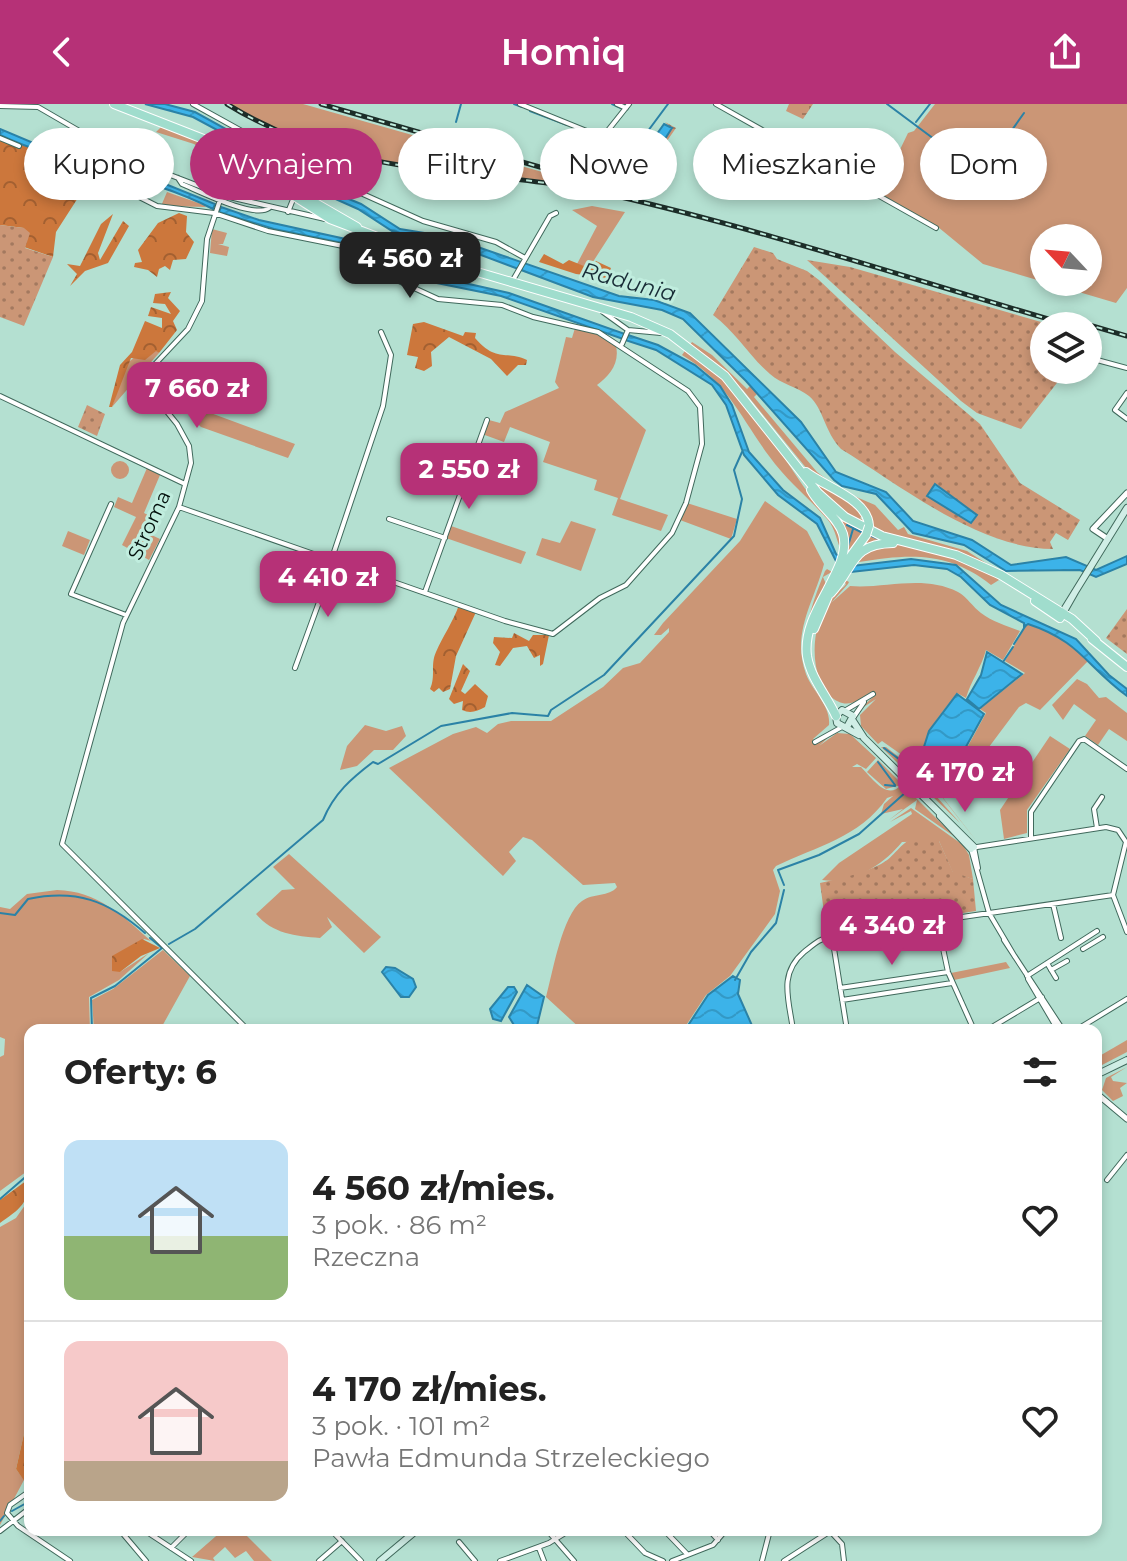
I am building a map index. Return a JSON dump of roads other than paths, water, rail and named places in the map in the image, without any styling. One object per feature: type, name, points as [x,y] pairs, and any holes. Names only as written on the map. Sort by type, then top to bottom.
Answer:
[{"type":"main road","points":[[114,104],[190,134]]},
{"type":"main road","points":[[298,200],[330,219],[443,262],[514,278],[670,334],[714,365],[830,504],[862,528],[902,542],[956,555],[991,572],[1059,610],[1127,667]]},
{"type":"main road","points":[[309,200],[361,230]]},
{"type":"main road","points":[[804,474],[860,505],[867,515],[867,531],[849,555],[814,629],[812,670]]},
{"type":"main road","points":[[804,474],[816,500],[840,528],[849,555]]},
{"type":"main road","points":[[1059,610],[1083,580],[1127,508]]},
{"type":"main road","points":[[849,555],[872,544],[902,542]]},
{"type":"main road","points":[[840,572],[810,623],[807,647],[812,670],[827,700],[841,714],[853,719],[864,738],[972,848]]},
{"type":"main road","points":[[841,714],[844,727],[864,738]]},
{"type":"main road","points":[[844,727],[853,719]]},
{"type":"main road","points":[[1102,1071],[1127,1060]]},
{"type":"main road","points":[[380,1561],[410,1536]]},
{"type":"street","points":[[193,104],[325,177],[423,221],[496,242],[524,259]]},
{"type":"street","points":[[520,104],[579,128]]},
{"type":"street","points":[[612,128],[628,106],[617,104]]},
{"type":"street","points":[[716,104],[936,228]]},
{"type":"street","points":[[0,106],[38,107],[126,158],[178,178],[269,208],[330,219]]},
{"type":"street","points":[[0,138],[19,146]]},
{"type":"street","points":[[178,178],[182,184],[219,202],[259,212],[269,208]]},
{"type":"street","points":[[145,200],[157,206],[214,212],[268,231],[355,250],[389,277],[438,299],[502,305],[533,317],[598,332],[623,342]]},
{"type":"street","points":[[291,212],[293,200]]},
{"type":"street","name":"Stroma","points":[[219,202],[207,243],[202,301],[188,329],[143,377],[143,382],[166,408],[189,446],[191,463],[179,507],[126,616],[62,844],[242,1024]]},
{"type":"street","points":[[291,212],[322,207]]},
{"type":"street","points":[[514,278],[550,216],[556,213]]},
{"type":"street","points":[[599,307],[628,331],[670,334]]},
{"type":"street","points":[[179,507],[553,634],[600,598],[626,585],[669,538],[686,503],[702,446],[700,407],[683,387],[623,350],[628,331]]},
{"type":"street","points":[[295,668],[383,406],[391,355],[381,332]]},
{"type":"street","points":[[1102,361],[1127,368]]},
{"type":"street","points":[[1127,393],[1115,410],[1127,419]]},
{"type":"street","points":[[0,396],[185,484]]},
{"type":"street","points":[[425,592],[487,420]]},
{"type":"street","points":[[1108,539],[1093,529],[1127,493]]},
{"type":"street","points":[[111,504],[71,594],[126,616]]},
{"type":"street","points":[[389,519],[445,538]]},
{"type":"street","points":[[823,736],[841,714],[873,694]]},
{"type":"street","points":[[853,719],[865,700]]},
{"type":"street","points":[[815,742],[844,727]]},
{"type":"street","points":[[1031,838],[1031,812],[1079,741],[1084,739],[1127,769]]},
{"type":"street","points":[[1097,828],[1094,809],[1102,797]]},
{"type":"street","points":[[1056,1024],[989,913],[972,848],[1097,828],[1116,828],[1126,841],[1113,895],[1127,932]]},
{"type":"street","points":[[792,1024],[786,986],[788,971],[814,944],[832,936],[1113,895]]},
{"type":"street","points":[[1053,904],[1061,938]]},
{"type":"street","points":[[937,920],[948,972],[971,1024]]},
{"type":"street","points":[[1027,976],[1097,931]]},
{"type":"street","points":[[832,936],[846,1024]]},
{"type":"street","points":[[1083,949],[1103,937]]},
{"type":"street","points":[[1080,943],[1089,958]]},
{"type":"street","points":[[1051,970],[1067,961]]},
{"type":"street","points":[[1047,963],[1056,978]]},
{"type":"street","points":[[840,988],[948,972]]},
{"type":"street","points":[[842,1000],[952,983]]},
{"type":"street","points":[[997,1024],[1041,998]]},
{"type":"street","points":[[1086,1024],[1127,999]]},
{"type":"street","points":[[1102,1098],[1127,1119]]},
{"type":"street","points":[[1107,1180],[1127,1155]]},
{"type":"street","points":[[24,1496],[9,1507],[11,1519],[24,1528]]},
{"type":"street","points":[[0,1531],[24,1511]]},
{"type":"street","points":[[35,1536],[70,1561]]},
{"type":"street","points":[[125,1536],[146,1561]]},
{"type":"street","points":[[153,1536],[191,1561]]},
{"type":"street","points":[[171,1548],[183,1536]]},
{"type":"street","points":[[337,1536],[361,1561]]},
{"type":"street","points":[[552,1536],[574,1561]]},
{"type":"street","points":[[500,1561],[560,1536]]},
{"type":"street","points":[[629,1536],[645,1553],[663,1561]]},
{"type":"street","points":[[670,1536],[688,1555]]},
{"type":"street","points":[[714,1536],[718,1540]]},
{"type":"street","points":[[672,1561],[721,1536]]},
{"type":"street","points":[[762,1561],[768,1536]]},
{"type":"street","points":[[784,1561],[824,1536]]},
{"type":"street","points":[[834,1536],[842,1544],[844,1561]]},
{"type":"street","points":[[319,1561],[342,1541]]},
{"type":"street","points":[[459,1542],[475,1561]]},
{"type":"street","points":[[539,1547],[544,1561]]},
{"type":"street","points":[[519,1554],[521,1561]]},
{"type":"water","points":[[145,104],[165,104],[195,112],[224,128],[213,128],[193,117]]},
{"type":"water","points":[[0,129],[24,139],[24,145],[0,135]]},
{"type":"water","points":[[174,187],[190,194],[190,198],[174,192]]},
{"type":"water","points":[[194,200],[215,204],[213,209]]},
{"type":"water","points":[[338,200],[361,204],[400,229],[449,237],[619,296],[654,300],[690,313],[801,422],[836,472],[886,492],[913,521],[972,540],[1011,565],[1066,557],[1096,570],[1127,556],[1127,564],[1096,577],[1080,570],[1006,571],[964,545],[913,533],[876,494],[842,486],[834,480],[746,381],[683,319],[662,310],[593,297],[465,249],[392,231]]},
{"type":"water","points":[[221,207],[259,220],[364,243],[420,273],[509,293],[625,334],[623,339],[501,296],[422,280],[362,247],[274,229],[219,212]]},
{"type":"water","points":[[628,335],[658,345],[695,365],[720,386],[732,405],[749,452],[783,490],[820,518],[836,554],[852,566],[911,559],[956,565],[1001,605],[1076,639],[1109,675],[1127,689],[1127,696],[1060,638],[1028,624],[1024,627],[1024,623],[990,605],[961,577],[947,569],[914,565],[851,572],[838,565],[817,524],[778,495],[744,455],[726,405],[712,385],[656,350],[625,340]]},
{"type":"water","points":[[935,484],[977,515],[971,523],[927,496]]},
{"type":"water","points":[[987,652],[1022,674],[979,709],[967,699],[981,675]]},
{"type":"water","points":[[957,694],[984,714],[962,754],[932,768],[924,763],[922,753],[929,731]]},
{"type":"water","points":[[386,967],[395,968],[413,979],[416,987],[409,997],[401,997],[382,972]]},
{"type":"water","points":[[733,976],[740,980],[738,994],[751,1024],[689,1024],[708,995]]},
{"type":"water","points":[[527,985],[544,997],[537,1024],[513,1024],[509,1017]]},
{"type":"water","points":[[508,987],[514,987],[517,992],[501,1021],[493,1019],[490,1009]]},
{"type":"waterway","points":[[456,122],[461,104]]},
{"type":"waterway","points":[[514,104],[522,107]]},
{"type":"waterway","points":[[612,104],[623,109]]},
{"type":"waterway","points":[[650,128],[668,104]]},
{"type":"waterway","points":[[887,104],[981,174],[1024,113]]},
{"type":"waterway","points":[[916,122],[930,104]]},
{"type":"waterway","points":[[530,111],[567,125]]},
{"type":"waterway","points":[[169,944],[195,929],[323,820],[344,787],[373,762],[378,764],[441,726],[512,713],[548,716],[551,710],[604,675],[734,536],[742,499],[734,470],[742,452]]},
{"type":"waterway","points":[[847,525],[863,533]]},
{"type":"waterway","points":[[848,546],[853,529]]},
{"type":"waterway","points":[[869,535],[879,539]]},
{"type":"waterway","points":[[1014,644],[1026,625]]},
{"type":"waterway","points":[[1003,662],[1013,647]]},
{"type":"waterway","points":[[884,748],[911,768]]},
{"type":"waterway","points":[[878,762],[895,785]]},
{"type":"waterway","points":[[916,779],[927,765]]},
{"type":"waterway","points":[[885,785],[895,786]]},
{"type":"waterway","points":[[784,885],[778,870],[819,855],[859,834],[906,792]]},
{"type":"waterway","points":[[735,980],[751,952],[776,923],[784,890]]},
{"type":"waterway","points":[[0,913],[15,915],[28,899],[61,895],[76,897],[104,905],[145,933]]},
{"type":"waterway","points":[[92,1024],[91,998],[115,986],[162,948],[150,938]]},
{"type":"waterway","points":[[0,1199],[24,1178]]},
{"type":"waterway","points":[[12,1511],[24,1504]]},
{"type":"waterway","points":[[0,1521],[4,1516]]},
{"type":"railway","points":[[227,104],[275,130],[369,160],[561,185],[612,195],[785,240],[1030,313]]},
{"type":"railway","points":[[321,104],[540,167]]},
{"type":"railway","points":[[1102,329],[1127,336]]},
{"type":"water label","name":"Radunia","points":[[629,282]]}]
